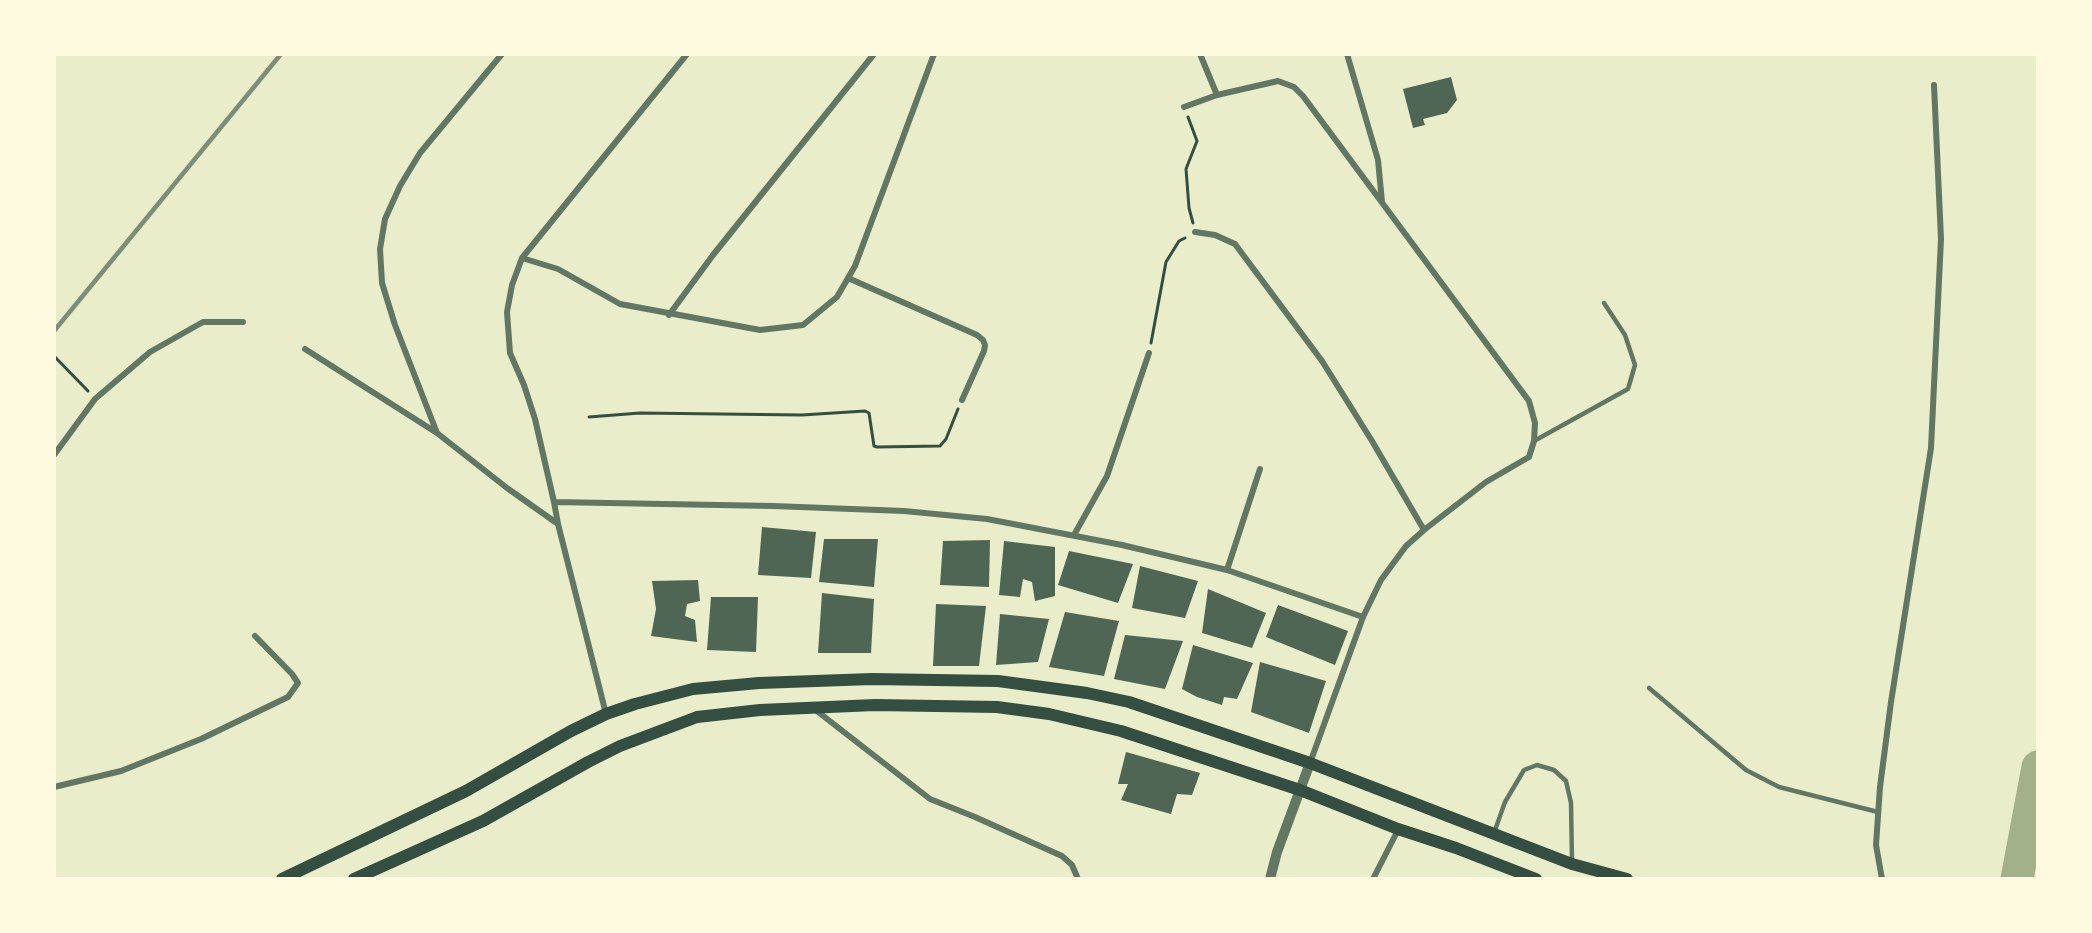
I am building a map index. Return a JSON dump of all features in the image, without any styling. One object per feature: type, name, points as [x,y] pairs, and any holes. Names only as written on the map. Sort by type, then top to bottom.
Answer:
[{"type":"main road","points":[[282,879],[466,790],[571,731],[606,714],[635,704],[693,689],[759,683],[872,679],[998,681],[1087,693],[1129,702],[1311,763],[1572,864],[1627,879]]},
{"type":"main road","points":[[354,879],[483,821],[620,746],[697,717],[760,710],[875,705],[997,707],[1049,714],[1121,731],[1300,790],[1398,829],[1456,848],[1536,879]]},
{"type":"street","points":[[437,433],[395,325],[382,283],[380,249],[383,229],[385,219],[400,186],[420,153],[502,54]]},
{"type":"street","points":[[606,714],[558,524],[535,419],[510,352],[507,312],[512,285],[522,258],[687,54]]},
{"type":"street","points":[[669,315],[713,255],[874,54]]},
{"type":"street","points":[[522,258],[558,269],[620,304],[669,315],[760,330],[803,325],[837,297],[855,266],[934,54]]},
{"type":"street","points":[[1200,54],[1217,95]]},
{"type":"street","points":[[1347,54],[1378,160],[1382,203]]},
{"type":"street","points":[[1184,107],[1217,95],[1278,81],[1293,87],[1303,96],[1529,401],[1535,423],[1534,441],[1529,457],[1486,482],[1425,530],[1406,546],[1381,580],[1363,617],[1277,852],[1270,879]]},
{"type":"street","points":[[1882,879],[1876,845],[1878,812],[1891,702],[1931,448],[1941,239],[1934,85]]},
{"type":"street","points":[[1195,232],[1215,235],[1235,243],[1322,361],[1425,530]]},
{"type":"street","points":[[848,278],[977,335],[982,340],[985,345],[984,351],[962,400]]},
{"type":"street","points":[[54,455],[95,399],[150,352],[203,322],[243,322]]},
{"type":"street","points":[[304,348],[437,433],[507,488],[558,524]]},
{"type":"street","points":[[1074,535],[1107,476],[1149,353]]},
{"type":"street","points":[[1227,570],[1260,469]]},
{"type":"street","points":[[554,502],[904,511],[987,519],[1074,535],[1227,570],[1363,617]]},
{"type":"street","points":[[54,787],[121,771],[201,739],[288,698],[298,683],[255,636]]},
{"type":"street","points":[[812,708],[930,799],[1062,856],[1072,865],[1078,879]]},
{"type":"street","points":[[1372,879],[1398,829]]},
{"type":"lane","points":[[1534,441],[1628,389],[1635,365],[1625,335],[1604,303]]},
{"type":"lane","points":[[1649,688],[1746,770],[1779,787],[1878,812]]},
{"type":"lane","points":[[1494,833],[1505,802],[1524,770],[1538,765],[1554,770],[1566,781],[1571,803],[1572,864]]},
{"type":"path","points":[[1149,353],[1166,262],[1179,241],[1195,232],[1189,208],[1186,169],[1197,141],[1184,107]]},
{"type":"path","points":[[54,356],[95,399]]},
{"type":"path","points":[[589,417],[640,413],[802,415],[865,411],[869,413],[874,446],[940,446],[946,439],[962,400]]},
{"type":"building","points":[[1451,77],[1457,100],[1447,113],[1423,119],[1425,125],[1413,128],[1403,89]]},
{"type":"building","points":[[762,527],[816,532],[811,578],[758,575]]},
{"type":"building","points":[[824,539],[878,539],[874,587],[819,582]]},
{"type":"building","points":[[990,540],[989,587],[940,585],[943,541]]},
{"type":"building","points":[[1004,541],[1055,547],[1055,596],[1035,601],[1032,582],[1023,579],[1020,597],[999,595]]},
{"type":"building","points":[[1069,551],[1133,564],[1118,603],[1058,585]]},
{"type":"building","points":[[1140,566],[1198,581],[1185,618],[1132,608]]},
{"type":"building","points":[[698,580],[700,601],[687,604],[685,616],[695,620],[697,642],[651,636],[656,609],[652,581]]},
{"type":"building","points":[[1208,589],[1266,613],[1252,648],[1202,633]]},
{"type":"building","points":[[822,593],[874,599],[871,653],[818,653]]},
{"type":"building","points":[[711,597],[758,597],[756,652],[707,650]]},
{"type":"building","points":[[936,604],[986,606],[979,666],[933,666]]},
{"type":"building","points":[[1278,605],[1348,631],[1335,665],[1266,637]]},
{"type":"building","points":[[1065,612],[1119,621],[1104,676],[1049,667]]},
{"type":"building","points":[[1000,614],[1049,619],[1038,662],[996,665]]},
{"type":"building","points":[[1125,635],[1183,641],[1165,689],[1114,679]]},
{"type":"building","points":[[1193,645],[1253,663],[1237,699],[1224,697],[1222,705],[1197,697],[1182,689]]},
{"type":"building","points":[[1260,662],[1326,681],[1309,733],[1251,712]]},
{"type":"building","points":[[1126,752],[1200,773],[1192,795],[1177,794],[1171,814],[1121,800],[1128,784],[1118,784]]},
{"type":"waterway","points":[[2017,879],[2038,767]]},
{"type":"railway","points":[[54,331],[281,54]]}]
